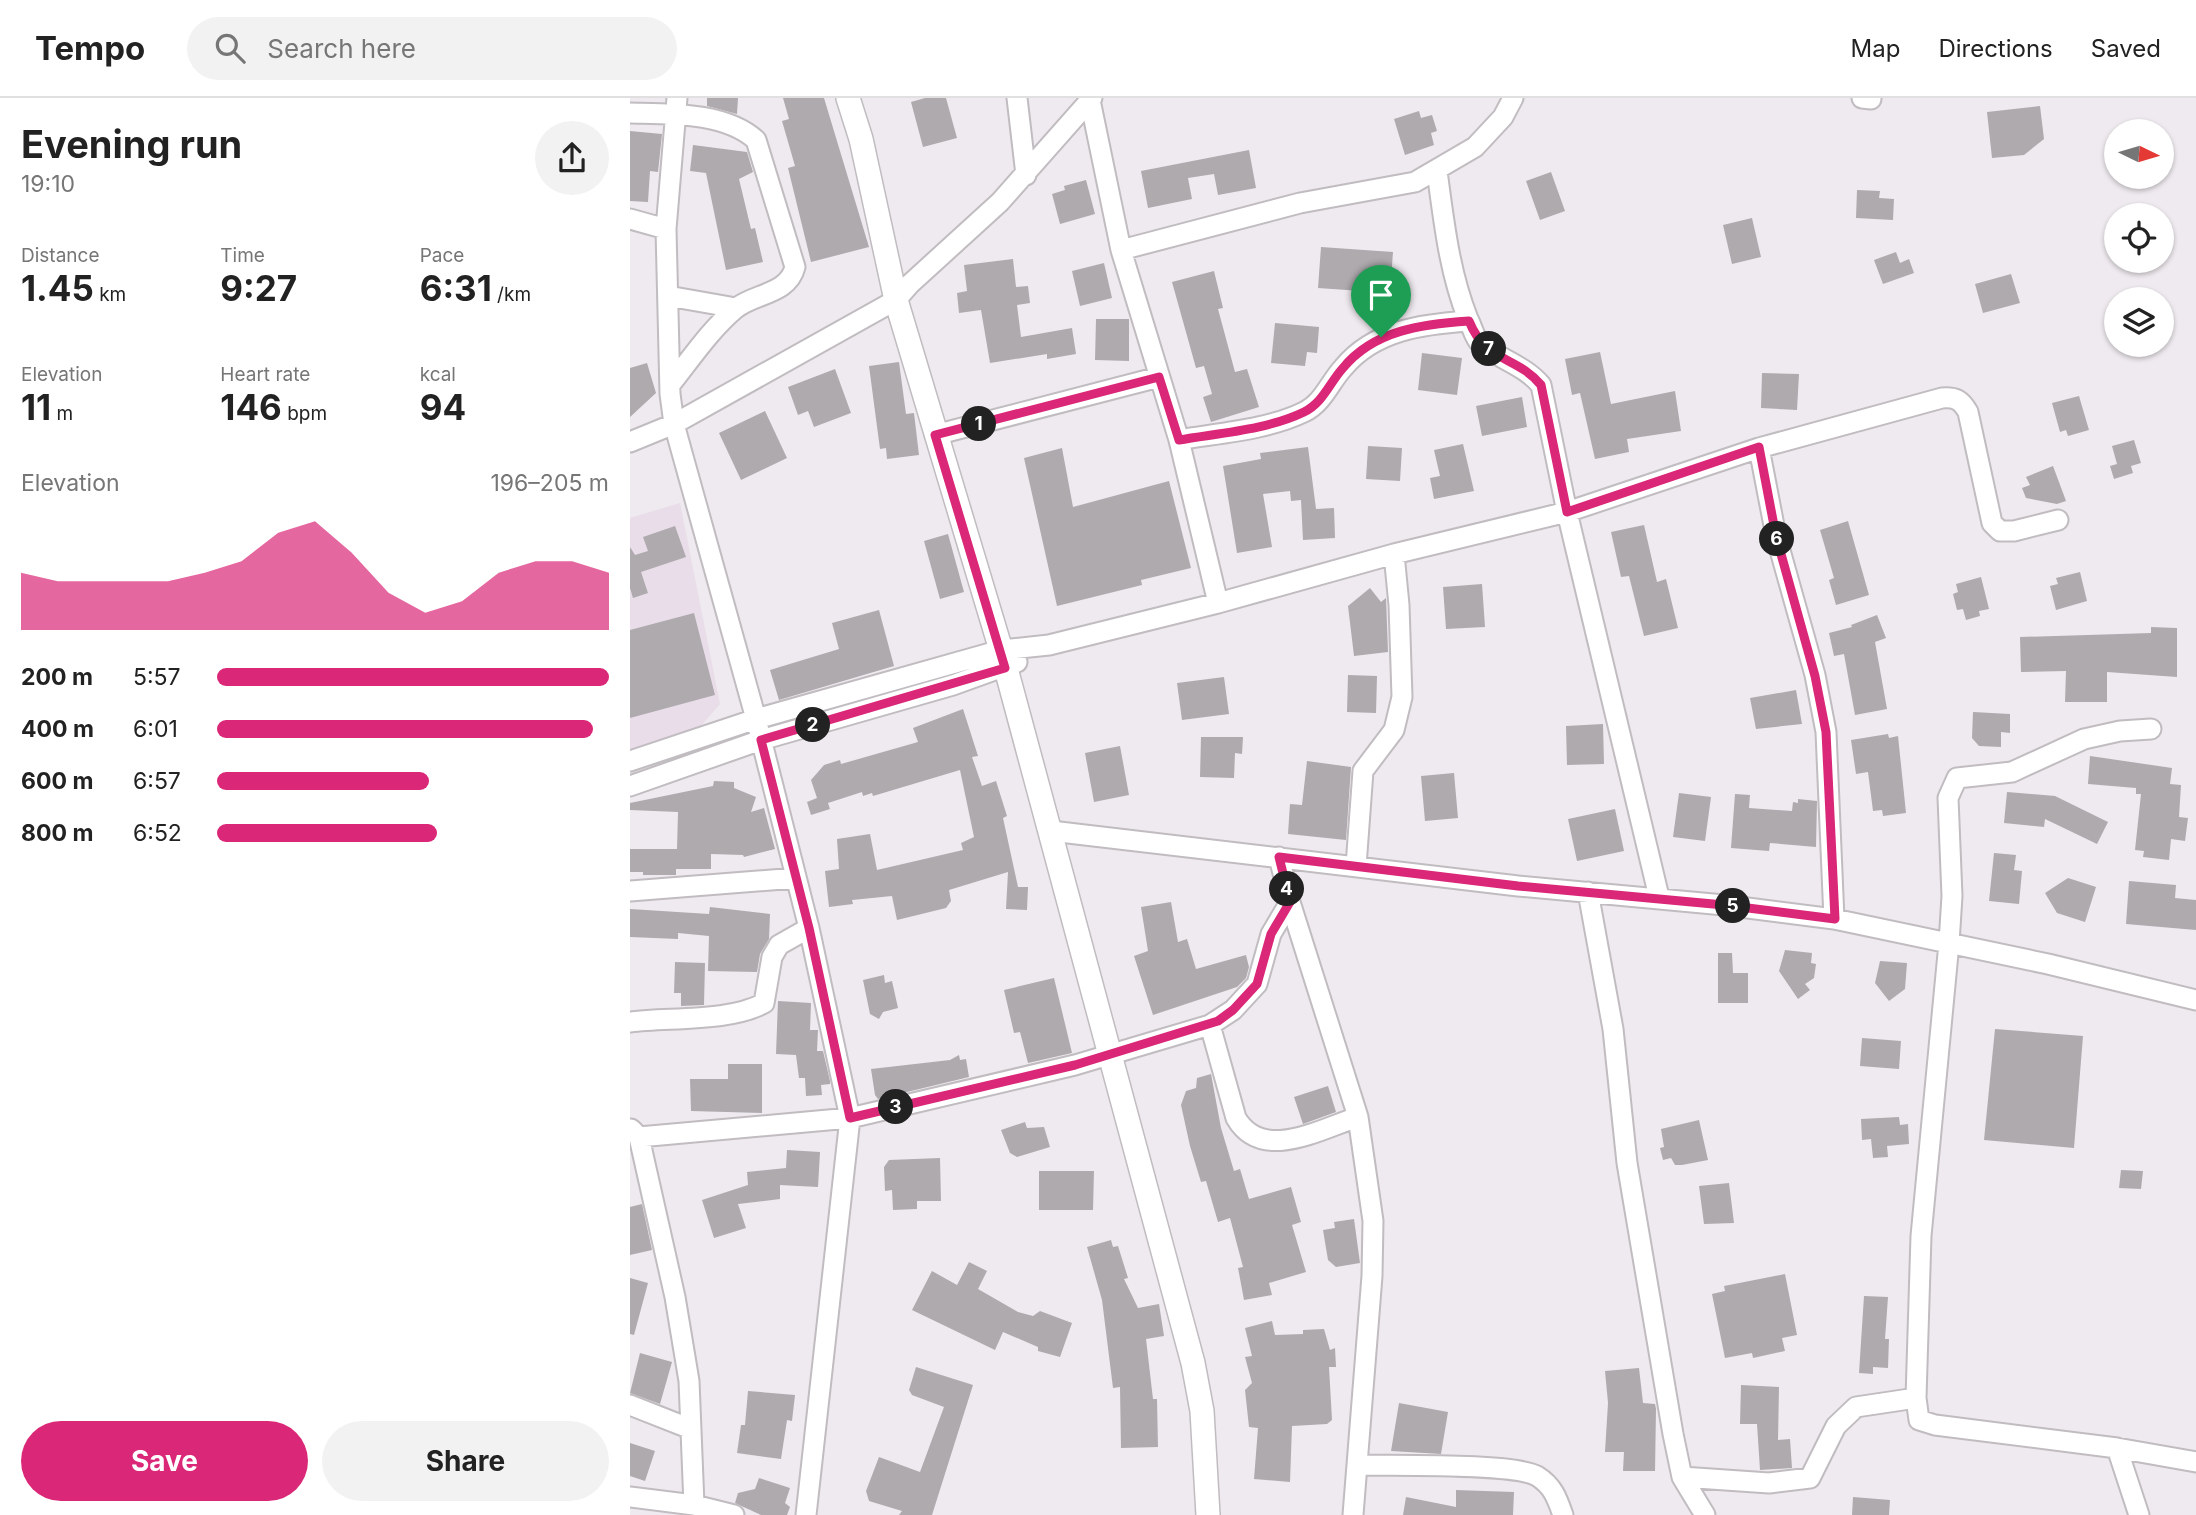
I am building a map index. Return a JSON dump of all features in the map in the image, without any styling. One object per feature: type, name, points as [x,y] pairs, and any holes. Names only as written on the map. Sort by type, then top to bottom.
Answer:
[{"type":"main road","points":[[848,98],[861,139],[896,300],[1003,659],[1051,831],[1192,1363],[1202,1411],[1208,1515]]},
{"type":"street","points":[[1017,98],[1026,175]]},
{"type":"street","points":[[1122,250],[1300,203],[1386,190],[1415,182],[1475,147],[1503,117],[1513,98]]},
{"type":"street","points":[[630,442],[674,424],[896,300],[1026,175],[1091,99]]},
{"type":"street","points":[[1091,99],[1122,250],[1179,440],[1218,603]]},
{"type":"street","points":[[630,113],[676,106],[743,128],[756,140],[793,254],[793,277],[777,289],[736,308],[670,385]]},
{"type":"street","points":[[676,106],[666,229],[670,385],[674,424],[756,719],[809,928],[850,1118],[806,1515]]},
{"type":"street","points":[[1437,171],[1447,249],[1477,340],[1500,358],[1529,370],[1541,385],[1567,512],[1658,897]]},
{"type":"street","points":[[630,219],[666,229]]},
{"type":"street","points":[[668,296],[736,308]]},
{"type":"street","points":[[1179,440],[1264,425],[1306,411],[1329,390],[1343,367],[1381,337],[1430,324],[1469,321]]},
{"type":"street","points":[[935,435],[1159,377]]},
{"type":"street","points":[[630,786],[1049,645],[1218,603],[1394,554],[1567,512],[1759,447],[1953,397],[1963,402],[1968,412],[1992,523],[2000,531],[2014,531],[2059,520]]},
{"type":"street","points":[[1759,447],[1776,536],[1815,676],[1826,732],[1835,919]]},
{"type":"street","points":[[1356,866],[1363,772],[1394,730],[1402,698],[1394,554]]},
{"type":"street","points":[[630,761],[756,719],[1003,659]]},
{"type":"street","points":[[2151,729],[2120,731],[2084,738],[2012,772],[1957,778],[1948,798],[1952,896],[1921,1236],[1916,1414],[1925,1423],[2117,1448],[2196,1462]]},
{"type":"street","points":[[1051,831],[1588,892],[1658,897],[1835,919],[2196,1000]]},
{"type":"street","points":[[1279,857],[1290,902],[1358,1116],[1373,1221],[1359,1465],[1353,1515]]},
{"type":"street","points":[[630,891],[796,878]]},
{"type":"street","points":[[1588,892],[1613,1030],[1627,1163],[1682,1477],[1705,1515]]},
{"type":"street","points":[[694,1505],[689,1381],[675,1297],[635,1133],[850,1118],[1110,1056],[1210,1024],[1233,1010],[1257,984],[1271,934],[1290,902]]},
{"type":"street","points":[[630,1021],[721,1015],[755,1008],[764,1003],[772,957],[779,945],[809,928]]},
{"type":"street","points":[[1210,1024],[1236,1118],[1243,1130],[1258,1139],[1282,1141],[1358,1116]]},
{"type":"street","points":[[1682,1477],[1769,1483],[1810,1478],[1836,1426],[1856,1406],[1916,1398]]},
{"type":"street","points":[[630,1405],[691,1429]]},
{"type":"street","points":[[2117,1448],[2139,1515]]},
{"type":"street","points":[[1359,1465],[1458,1467],[1534,1475],[1554,1490],[1563,1515]]},
{"type":"street","points":[[630,1497],[694,1505],[734,1515]]},
{"type":"shaded area","points":[[680,503],[720,704],[699,728],[630,755],[630,518]]},
{"type":"building","points":[[707,98],[738,98],[737,114],[707,106]]},
{"type":"building","points":[[783,98],[824,98],[869,247],[811,262],[788,168],[795,166],[782,121],[789,119]]},
{"type":"building","points":[[925,98],[946,98],[957,138],[923,147],[911,102]]},
{"type":"building","points":[[2040,106],[2044,139],[2024,155],[1992,158],[1987,112]]},
{"type":"building","points":[[1419,111],[1421,118],[1432,115],[1437,131],[1431,133],[1434,145],[1405,155],[1394,119]]},
{"type":"building","points":[[630,131],[662,134],[658,172],[650,171],[648,202],[630,201]]},
{"type":"building","points":[[693,145],[747,152],[753,172],[739,179],[751,229],[755,228],[763,262],[726,270],[706,173],[690,171]]},
{"type":"building","points":[[1249,150],[1256,188],[1218,195],[1214,174],[1188,178],[1192,199],[1148,208],[1141,171]]},
{"type":"building","points":[[1551,172],[1565,211],[1540,220],[1526,181]]},
{"type":"building","points":[[1086,180],[1095,214],[1060,224],[1052,194],[1065,190],[1064,186]]},
{"type":"building","points":[[1857,190],[1880,191],[1879,198],[1894,199],[1893,220],[1856,218]]},
{"type":"building","points":[[1752,218],[1761,257],[1732,264],[1723,225]]},
{"type":"building","points":[[1321,247],[1393,252],[1390,293],[1318,288]]},
{"type":"building","points":[[1896,252],[1900,263],[1909,259],[1914,273],[1883,284],[1874,260]]},
{"type":"building","points":[[1013,259],[1016,287],[1028,286],[1030,303],[1017,305],[1021,337],[1072,328],[1076,354],[1047,359],[1047,354],[990,363],[981,310],[959,313],[957,293],[967,291],[964,265]]},
{"type":"building","points":[[1104,263],[1112,298],[1080,306],[1072,271]]},
{"type":"building","points":[[1214,271],[1223,308],[1218,309],[1235,372],[1247,369],[1259,407],[1211,422],[1203,397],[1212,394],[1204,366],[1196,368],[1172,282]]},
{"type":"building","points":[[2011,274],[2020,303],[1983,313],[1975,284]]},
{"type":"building","points":[[1096,319],[1129,319],[1129,361],[1095,360]]},
{"type":"building","points":[[1275,323],[1319,327],[1317,353],[1307,352],[1305,366],[1271,363]]},
{"type":"building","points":[[1600,352],[1611,404],[1675,391],[1681,431],[1627,439],[1629,452],[1595,459],[1580,393],[1572,395],[1565,359]]},
{"type":"building","points":[[1422,353],[1462,358],[1457,395],[1418,390]]},
{"type":"building","points":[[899,362],[906,414],[914,413],[919,455],[887,459],[886,448],[880,449],[869,366]]},
{"type":"building","points":[[647,363],[656,393],[630,417],[630,368]]},
{"type":"building","points":[[835,369],[851,413],[814,427],[808,411],[798,415],[788,387]]},
{"type":"building","points":[[1762,373],[1799,374],[1797,410],[1761,408]]},
{"type":"building","points":[[2079,396],[2089,430],[2068,436],[2066,430],[2060,432],[2052,403]]},
{"type":"building","points":[[1522,397],[1527,427],[1482,436],[1476,406]]},
{"type":"building","points":[[765,411],[787,458],[741,480],[719,433]]},
{"type":"building","points":[[2134,440],[2141,463],[2131,466],[2133,473],[2114,479],[2110,466],[2117,464],[2112,446]]},
{"type":"building","points":[[1463,444],[1474,491],[1434,499],[1430,478],[1440,476],[1434,450]]},
{"type":"building","points":[[1368,446],[1402,448],[1400,481],[1366,479]]},
{"type":"building","points":[[1308,447],[1316,509],[1334,508],[1335,538],[1303,540],[1301,500],[1291,501],[1290,491],[1263,494],[1272,547],[1237,553],[1223,466],[1261,459],[1260,453]]},
{"type":"building","points":[[1062,448],[1073,507],[1169,481],[1191,568],[1141,580],[1142,585],[1057,606],[1024,458]]},
{"type":"building","points":[[2053,466],[2066,501],[2057,504],[2026,498],[2022,488],[2030,485],[2026,477]]},
{"type":"building","points":[[1848,521],[1869,595],[1836,605],[1829,580],[1834,578],[1820,530]]},
{"type":"building","points":[[1644,525],[1657,582],[1666,579],[1678,628],[1644,636],[1629,576],[1621,577],[1611,532]]},
{"type":"building","points":[[675,526],[686,557],[641,572],[648,593],[633,598],[630,588],[630,547],[635,555],[648,551],[643,537]]},
{"type":"building","points":[[948,534],[964,592],[940,599],[924,541]]},
{"type":"building","points":[[2080,572],[2087,601],[2056,610],[2050,586],[2058,584],[2056,578]]},
{"type":"building","points":[[1981,577],[1989,609],[1979,611],[1980,616],[1966,620],[1963,609],[1957,610],[1953,594],[1958,592],[1956,584]]},
{"type":"building","points":[[1482,584],[1485,627],[1446,629],[1443,587]]},
{"type":"building","points":[[1370,588],[1381,602],[1386,598],[1388,652],[1354,656],[1348,606]]},
{"type":"building","points":[[879,610],[894,666],[779,700],[770,670],[839,649],[832,623]]},
{"type":"building","points":[[694,613],[715,695],[630,718],[630,630]]},
{"type":"building","points":[[1877,615],[1886,638],[1875,642],[1887,709],[1855,715],[1844,654],[1834,656],[1829,633],[1852,627],[1851,625]]},
{"type":"building","points":[[2151,627],[2177,628],[2177,677],[2107,672],[2107,702],[2065,702],[2066,671],[2021,672],[2020,637],[2151,633]]},
{"type":"building","points":[[1348,675],[1377,676],[1376,713],[1347,712]]},
{"type":"building","points":[[1224,677],[1229,714],[1182,720],[1177,683]]},
{"type":"building","points":[[1796,690],[1802,724],[1756,729],[1750,698]]},
{"type":"building","points":[[963,709],[978,756],[972,757],[982,786],[996,781],[1007,816],[1003,818],[1018,887],[1028,887],[1027,910],[1006,909],[1008,872],[949,890],[951,901],[946,908],[897,920],[892,896],[852,900],[853,904],[829,907],[825,871],[839,869],[837,839],[870,834],[877,870],[963,850],[961,843],[974,837],[960,770],[873,796],[872,793],[863,796],[862,792],[828,803],[830,809],[811,815],[807,802],[817,798],[811,780],[824,765],[840,760],[841,764],[918,742],[913,728]]},
{"type":"building","points":[[1973,712],[2010,714],[2010,733],[2001,732],[2001,747],[1979,746],[1972,738]]},
{"type":"building","points":[[1603,724],[1604,764],[1567,765],[1566,726]]},
{"type":"building","points":[[1888,734],[1889,738],[1898,736],[1906,813],[1883,816],[1882,810],[1873,811],[1868,772],[1856,774],[1851,740]]},
{"type":"building","points":[[1201,737],[1243,737],[1242,754],[1235,753],[1234,778],[1200,777]]},
{"type":"building","points":[[1120,746],[1129,795],[1094,802],[1085,753]]},
{"type":"building","points":[[2090,756],[2172,768],[2170,784],[2181,785],[2179,817],[2188,818],[2185,841],[2171,839],[2169,860],[2143,857],[2144,851],[2135,850],[2141,794],[2136,794],[2136,788],[2088,784]]},
{"type":"building","points":[[1307,761],[1351,767],[1346,840],[1288,834],[1290,804],[1302,805]]},
{"type":"building","points":[[1454,773],[1458,818],[1425,821],[1421,776]]},
{"type":"building","points":[[714,781],[734,782],[734,788],[756,797],[751,812],[764,808],[775,849],[744,857],[711,854],[711,869],[676,869],[676,875],[643,875],[643,872],[630,872],[630,849],[677,849],[678,812],[630,810],[630,803],[713,786]]},
{"type":"building","points":[[2007,792],[2055,796],[2108,822],[2097,844],[2045,819],[2044,827],[2004,823]]},
{"type":"building","points":[[1679,793],[1711,797],[1705,841],[1673,837]]},
{"type":"building","points":[[1735,794],[1750,795],[1749,808],[1792,811],[1793,802],[1798,803],[1798,799],[1817,801],[1816,847],[1770,843],[1769,851],[1731,848]]},
{"type":"building","points":[[1615,809],[1624,851],[1577,861],[1568,819]]},
{"type":"building","points":[[1994,853],[2016,855],[2014,870],[2022,871],[2019,904],[1989,901]]},
{"type":"building","points":[[2068,878],[2096,887],[2085,922],[2057,913],[2045,893]]},
{"type":"building","points":[[2129,881],[2176,885],[2175,898],[2196,900],[2196,930],[2126,924]]},
{"type":"building","points":[[1171,902],[1178,942],[1187,939],[1196,969],[1246,955],[1249,967],[1246,978],[1237,987],[1153,1015],[1134,956],[1148,951],[1141,907]]},
{"type":"building","points":[[710,907],[770,914],[769,939],[760,954],[757,972],[708,971],[709,936],[678,933],[678,939],[630,937],[630,909],[709,914]]},
{"type":"building","points":[[1785,950],[1812,953],[1811,963],[1816,964],[1814,978],[1805,984],[1810,990],[1798,999],[1779,971]]},
{"type":"building","points":[[1718,953],[1732,953],[1733,973],[1748,973],[1748,1003],[1718,1003]]},
{"type":"building","points":[[1880,961],[1907,963],[1905,989],[1889,1001],[1875,983]]},
{"type":"building","points":[[675,962],[705,963],[704,1005],[681,1006],[681,993],[674,993]]},
{"type":"building","points":[[884,975],[885,983],[892,981],[898,1008],[883,1012],[879,1019],[870,1014],[863,980]]},
{"type":"building","points":[[1054,978],[1072,1053],[1028,1063],[1020,1032],[1014,1033],[1004,990]]},
{"type":"building","points":[[778,1001],[811,1003],[810,1030],[818,1030],[817,1051],[823,1051],[830,1081],[830,1084],[821,1085],[822,1095],[806,1096],[805,1078],[799,1078],[796,1055],[776,1054]]},
{"type":"building","points":[[1995,1029],[2083,1036],[2074,1148],[1984,1140]]},
{"type":"building","points":[[1862,1038],[1901,1041],[1899,1069],[1860,1066]]},
{"type":"building","points":[[959,1055],[960,1060],[966,1059],[969,1077],[878,1099],[875,1095],[871,1069],[950,1060]]},
{"type":"building","points":[[728,1064],[762,1064],[762,1113],[691,1111],[690,1079],[728,1079]]},
{"type":"building","points":[[1211,1074],[1221,1128],[1234,1171],[1240,1169],[1249,1199],[1291,1187],[1301,1222],[1292,1225],[1306,1272],[1269,1283],[1272,1295],[1244,1300],[1238,1268],[1243,1267],[1230,1218],[1218,1222],[1206,1181],[1201,1182],[1190,1146],[1181,1105],[1186,1091],[1196,1088],[1197,1078]]},
{"type":"building","points":[[1328,1086],[1336,1112],[1303,1124],[1294,1097]]},
{"type":"building","points":[[1899,1117],[1900,1125],[1908,1124],[1909,1144],[1887,1146],[1888,1157],[1873,1158],[1871,1139],[1862,1140],[1861,1119]]},
{"type":"building","points":[[1699,1120],[1708,1160],[1675,1165],[1671,1158],[1663,1160],[1660,1148],[1664,1147],[1661,1129]]},
{"type":"building","points":[[1025,1122],[1027,1128],[1044,1127],[1050,1147],[1017,1157],[1010,1153],[1001,1130]]},
{"type":"building","points":[[787,1150],[820,1152],[818,1187],[780,1185],[780,1199],[738,1204],[746,1228],[714,1238],[702,1200],[748,1185],[747,1172],[786,1168]]},
{"type":"building","points":[[940,1158],[941,1201],[917,1201],[917,1209],[893,1210],[892,1190],[885,1191],[884,1167],[889,1160]]},
{"type":"building","points":[[2121,1170],[2143,1171],[2141,1189],[2119,1188]]},
{"type":"building","points":[[1039,1171],[1094,1171],[1093,1210],[1039,1210]]},
{"type":"building","points":[[1729,1183],[1734,1223],[1704,1224],[1699,1186]]},
{"type":"building","points":[[642,1204],[652,1250],[630,1255],[630,1207]]},
{"type":"building","points":[[1354,1219],[1360,1263],[1336,1267],[1328,1260],[1323,1230],[1335,1228],[1334,1222]]},
{"type":"building","points":[[1111,1240],[1113,1247],[1118,1246],[1128,1278],[1124,1279],[1138,1308],[1159,1304],[1164,1336],[1146,1339],[1153,1399],[1157,1399],[1158,1447],[1121,1448],[1120,1387],[1113,1388],[1102,1300],[1087,1247]]},
{"type":"building","points":[[969,1262],[987,1271],[978,1289],[1018,1312],[1033,1316],[1040,1311],[1072,1323],[1060,1357],[1038,1351],[1038,1347],[1003,1332],[995,1350],[912,1310],[932,1271],[957,1285]]},
{"type":"building","points":[[1785,1274],[1797,1335],[1782,1338],[1785,1351],[1753,1358],[1752,1353],[1725,1358],[1712,1294],[1725,1291],[1724,1286]]},
{"type":"building","points":[[630,1278],[648,1283],[634,1335],[630,1334]]},
{"type":"building","points":[[1864,1296],[1888,1297],[1885,1339],[1889,1339],[1888,1368],[1873,1367],[1873,1374],[1859,1373]]},
{"type":"building","points":[[1272,1321],[1275,1335],[1303,1334],[1303,1330],[1324,1329],[1330,1350],[1335,1348],[1336,1367],[1329,1367],[1332,1420],[1327,1424],[1292,1426],[1290,1482],[1254,1479],[1258,1428],[1249,1427],[1245,1390],[1252,1383],[1245,1357],[1252,1356],[1245,1328]]},
{"type":"building","points":[[640,1353],[672,1362],[660,1404],[630,1393]]},
{"type":"building","points":[[916,1367],[973,1385],[932,1515],[899,1515],[902,1511],[869,1501],[866,1491],[879,1457],[920,1472],[944,1407],[912,1395],[909,1390]]},
{"type":"building","points":[[1639,1368],[1643,1403],[1655,1404],[1656,1409],[1655,1471],[1623,1471],[1624,1452],[1605,1452],[1608,1403],[1605,1371]]},
{"type":"building","points":[[1741,1385],[1779,1387],[1778,1440],[1790,1439],[1792,1468],[1760,1470],[1757,1424],[1740,1424]]},
{"type":"building","points":[[748,1391],[795,1395],[792,1421],[787,1420],[781,1459],[737,1453],[741,1425],[745,1425]]},
{"type":"building","points":[[1399,1403],[1448,1412],[1441,1454],[1391,1451]]},
{"type":"building","points":[[630,1443],[655,1451],[645,1481],[630,1476]]},
{"type":"building","points":[[759,1478],[790,1488],[785,1503],[790,1507],[787,1515],[761,1515],[735,1503],[738,1493],[755,1489]]},
{"type":"building","points":[[1456,1490],[1514,1492],[1513,1515],[1403,1515],[1406,1497],[1456,1507]]},
{"type":"building","points":[[1853,1497],[1890,1500],[1889,1515],[1852,1515]]},
{"type":"route","points":[[1469,321],[1477,340],[1500,358],[1529,370],[1541,385],[1567,512],[1759,447],[1776,536],[1815,676],[1826,732],[1833,832],[1835,919],[1658,897],[1518,886],[1279,857],[1290,902],[1276,922],[1266,945],[1257,984],[1233,1010],[1218,1021],[1110,1056],[850,1118],[809,928],[761,740],[1005,668],[935,435],[1159,377],[1179,440],[1264,425],[1306,411],[1329,390],[1343,367],[1381,337],[1430,324],[1469,321]]}]
